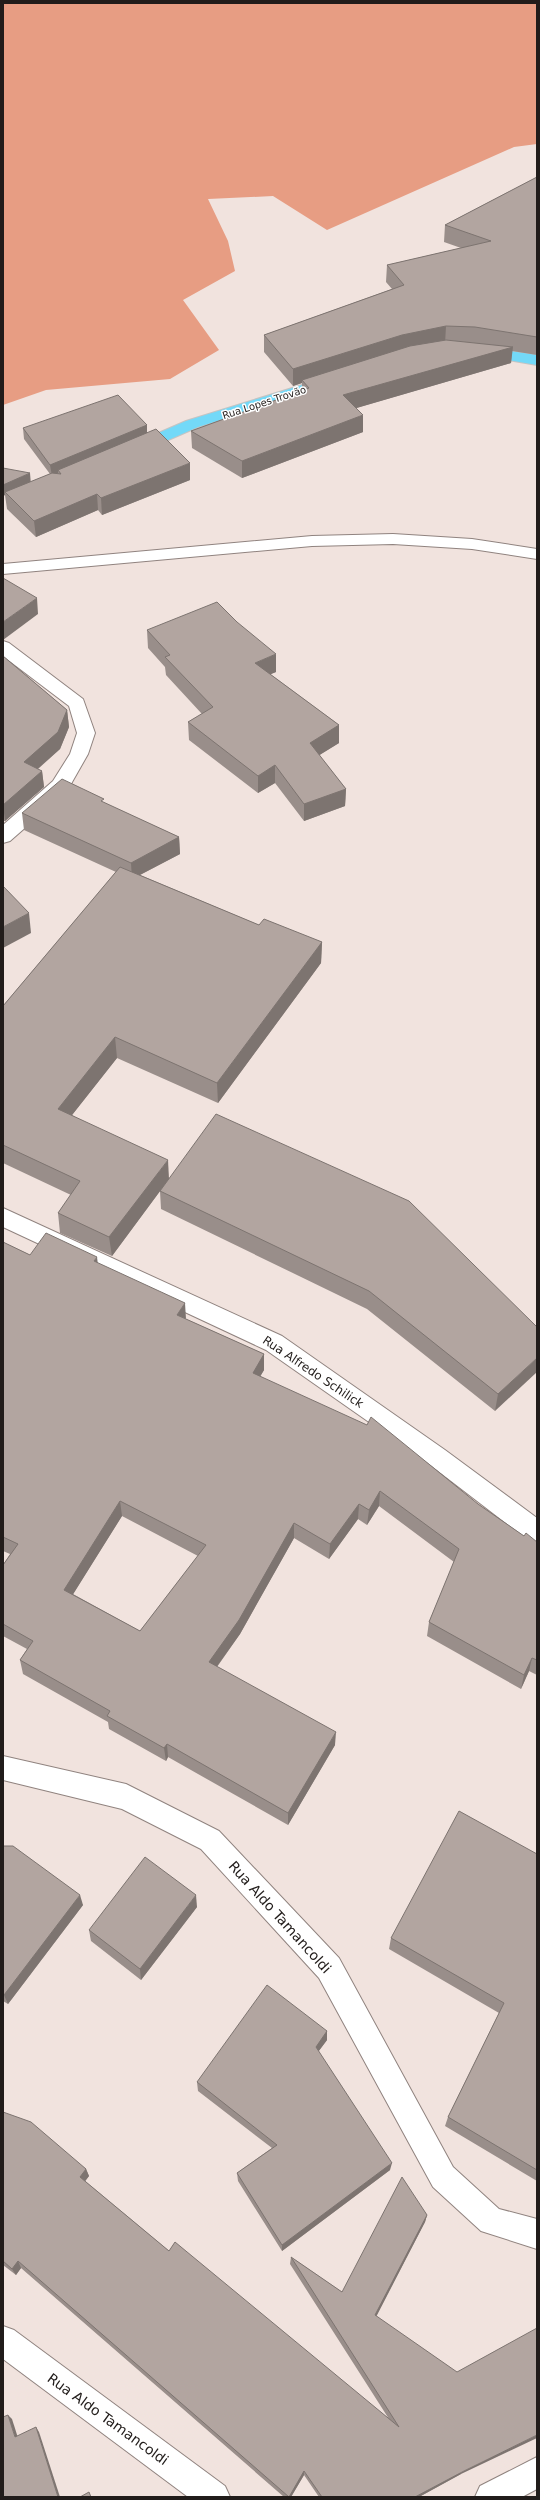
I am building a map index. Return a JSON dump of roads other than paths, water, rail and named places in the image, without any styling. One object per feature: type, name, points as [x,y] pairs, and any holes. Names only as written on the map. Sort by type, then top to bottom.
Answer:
[{"type":"main road","points":[[466,351],[537,360]]},
{"type":"main road","name":"Rua Lopes Trovão","points":[[119,455],[192,424],[347,375]]},
{"type":"street","points":[[3,569],[312,541],[393,539],[472,544],[537,554]]},
{"type":"street","points":[[3,647],[77,703],[86,733],[79,754],[60,786],[3,836]]},
{"type":"street","name":"Rua Alfredo Schilick","points":[[3,1217],[274,1343],[437,1457],[537,1532]]},
{"type":"street","name":"Rua Aldo Tamancoldi","points":[[3,1768],[126,1797],[210,1840],[329,1968],[443,2176],[490,2221],[537,2234]]},
{"type":"street","name":"Rua Aldo Tamancoldi","points":[[3,2342],[214,2497]]},
{"type":"street","points":[[491,2497],[537,2472]]}]
